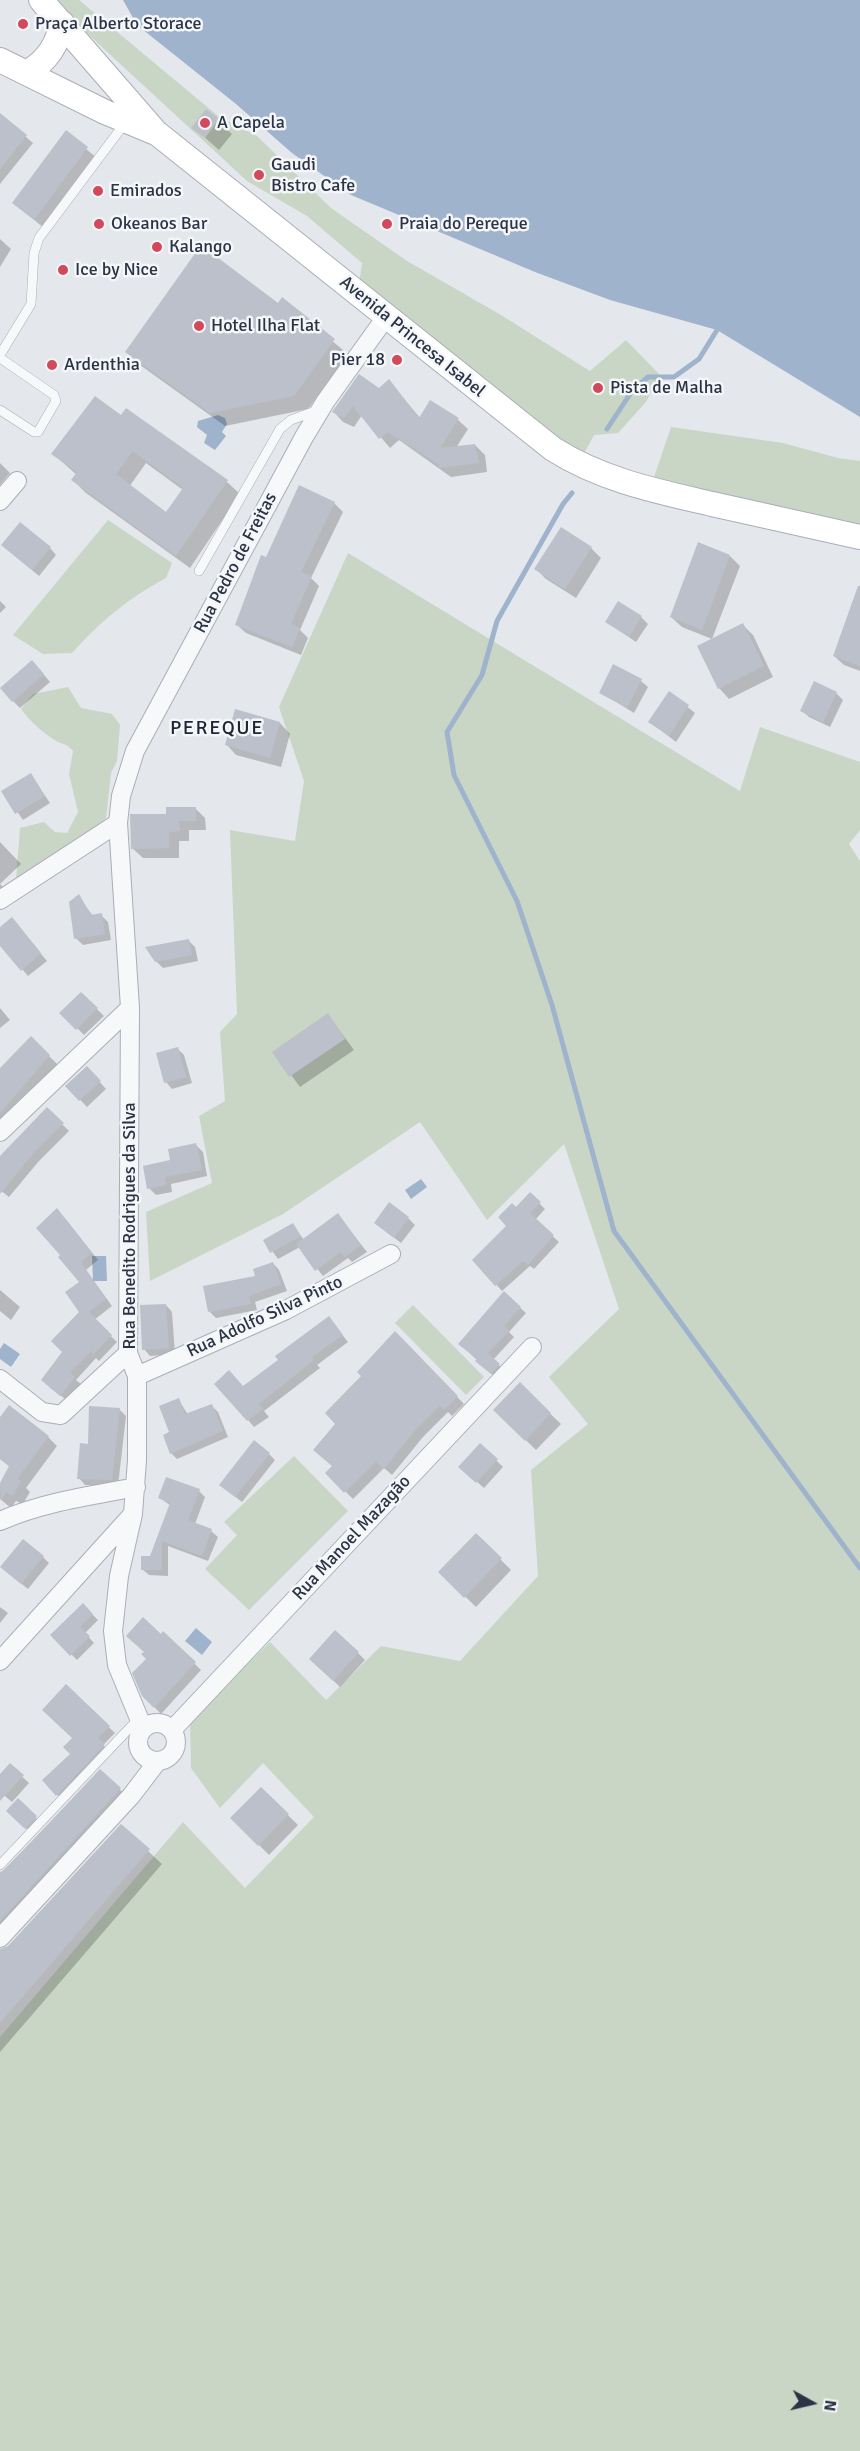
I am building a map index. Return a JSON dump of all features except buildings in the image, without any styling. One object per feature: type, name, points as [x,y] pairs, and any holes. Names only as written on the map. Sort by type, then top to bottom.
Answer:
[{"type":"main road","points":[[41,0],[158,134]]},
{"type":"main road","points":[[28,72],[44,62],[62,23]]},
{"type":"main road","name":"Avenida Princesa Isabel","points":[[0,60],[158,134],[553,448],[591,471],[656,491],[860,537]]},
{"type":"street","name":"Rua Pedro de Freitas","points":[[118,823],[121,796],[135,751],[320,410],[386,317]]},
{"type":"street","points":[[0,501],[17,482]]},
{"type":"street","points":[[0,900],[118,823]]},
{"type":"street","name":"Rua Benedito Rodrigues da Silva","points":[[118,823],[130,1008],[128,1353],[137,1376],[136,1486],[133,1514],[119,1576],[113,1631],[117,1665],[141,1723]]},
{"type":"street","points":[[0,1132],[130,1008]]},
{"type":"street","name":"Rua Adolfo Silva Pinto","points":[[137,1376],[286,1310],[391,1254]]},
{"type":"street","name":"Rua Manoel Mazagão","points":[[172,1730],[532,1347]]},
{"type":"street","points":[[0,1378],[42,1412],[56,1416],[66,1412],[128,1353]]},
{"type":"street","points":[[0,1521],[24,1510],[136,1486]]},
{"type":"street","points":[[0,1661],[133,1514]]},
{"type":"street","points":[[0,1938],[130,1796],[157,1762],[169,1758],[176,1748],[172,1730],[155,1722],[141,1723],[138,1738],[139,1750],[146,1758],[157,1762]]},
{"type":"lane","points":[[0,410],[34,432],[38,432],[56,401],[54,395],[0,357],[31,304],[34,253],[45,225],[127,121]]},
{"type":"lane","points":[[199,570],[280,429],[291,420],[320,410]]},
{"type":"lane","points":[[0,1865],[141,1723]]},
{"type":"green space","points":[[51,0],[79,0],[218,116],[257,136],[331,208],[407,261],[501,315],[590,371],[626,340],[660,375],[646,402],[618,433],[594,435],[580,461],[359,285],[362,263],[307,216],[247,181]]},
{"type":"green space","points":[[671,427],[783,443],[838,458],[860,461],[860,532],[652,483]]},
{"type":"green space","points":[[108,520],[172,563],[166,578],[115,611],[72,653],[43,654],[13,635]]},
{"type":"green space","points":[[348,553],[740,791],[760,727],[860,762],[860,830],[849,844],[860,861],[860,2451],[0,2451],[0,2037],[183,1822],[245,1888],[314,1817],[263,1763],[220,1808],[191,1768],[190,1720],[270,1642],[326,1700],[381,1646],[460,1661],[538,1576],[531,1470],[588,1424],[549,1377],[619,1309],[564,1144],[487,1220],[420,1122],[283,1214],[150,1281],[146,1212],[212,1183],[199,1116],[225,1101],[220,1032],[237,1014],[230,830],[295,841],[304,781],[279,707]]},
{"type":"green space","points":[[68,687],[81,708],[112,714],[120,725],[117,761],[111,773],[106,818],[92,834],[16,880],[20,828],[44,822],[55,832],[67,833],[78,812],[69,774],[73,751],[44,732],[21,709],[33,694]]},
{"type":"green space","points":[[413,1305],[484,1377],[466,1395],[395,1323]]},
{"type":"green space","points":[[294,1456],[348,1511],[249,1610],[205,1569],[237,1535],[224,1522]]},
{"type":"water","points":[[123,0],[860,0],[860,417],[717,330],[610,300],[535,272],[351,195],[292,153],[236,104],[137,25]]},
{"type":"water","points":[[218,415],[225,418],[227,424],[222,432],[226,436],[215,450],[204,443],[207,435],[197,427],[198,421]]},
{"type":"water","points":[[421,1179],[427,1187],[411,1199],[405,1190]]},
{"type":"water","points":[[92,1256],[106,1256],[107,1281],[93,1281]]},
{"type":"water","points":[[4,1343],[20,1354],[11,1367],[0,1359],[0,1349]]},
{"type":"water","points":[[196,1628],[212,1642],[202,1655],[185,1641]]},
{"type":"waterway","points":[[607,429],[632,391],[648,377],[674,377],[699,359],[717,330]]},
{"type":"waterway","points":[[572,493],[563,504],[497,621],[482,675],[447,732],[454,775],[517,901],[552,1005],[614,1231],[860,1568]]},
{"type":"place","name":"Praça Alberto Storace","points":[[23,24]]},
{"type":"place","name":"A Capela","points":[[205,123]]},
{"type":"place","name":"Gaudi Bistro Cafe","points":[[259,175]]},
{"type":"place","name":"Emirados","points":[[98,191]]},
{"type":"place","name":"Okeanos Bar","points":[[99,224]]},
{"type":"place","name":"Praia do Pereque","points":[[387,224]]},
{"type":"place","name":"Kalango","points":[[157,247]]},
{"type":"place","name":"Ice by Nice","points":[[63,270]]},
{"type":"place","name":"Hotel Ilha Flat","points":[[199,326]]},
{"type":"place","name":"Pier 18","points":[[397,360]]},
{"type":"place","name":"Ardenthia","points":[[52,365]]},
{"type":"place","name":"Pista de Malha","points":[[598,388]]},
{"type":"district","name":"PEREQUE","points":[[217,729]]}]
